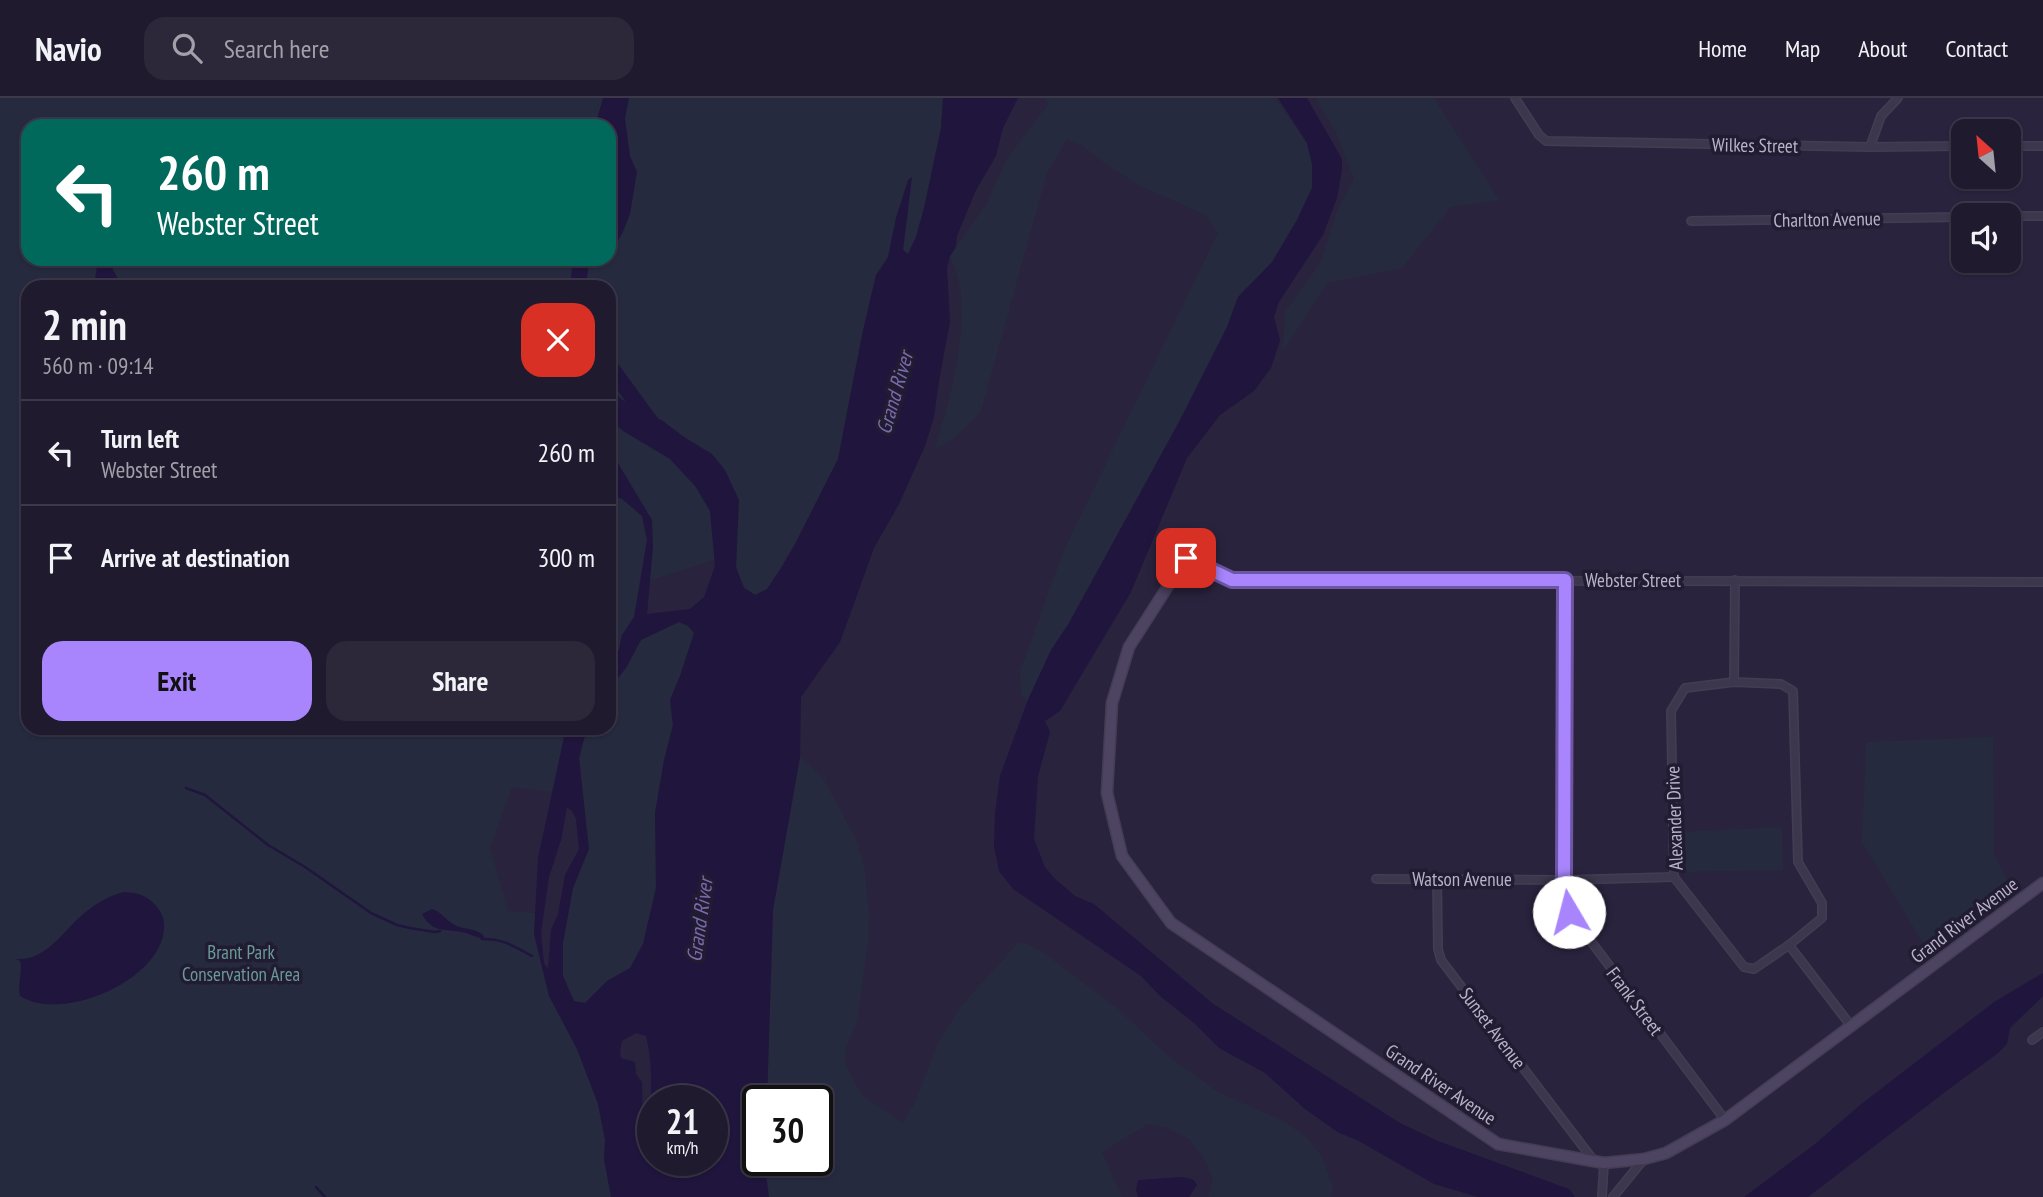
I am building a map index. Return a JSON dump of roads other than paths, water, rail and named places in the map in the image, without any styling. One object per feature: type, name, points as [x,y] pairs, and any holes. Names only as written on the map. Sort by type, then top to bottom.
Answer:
[{"type":"street","name":"Wilkes Street","points":[[1515,98],[1539,135],[1546,141],[1951,146]]},
{"type":"street","points":[[1870,147],[1881,116],[1898,98]]},
{"type":"street","points":[[2021,146],[2043,146]]},
{"type":"street","points":[[2021,216],[2043,216]]},
{"type":"street","name":"Charlton Avenue","points":[[1691,221],[1951,217]]},
{"type":"street","name":"Webster Street","points":[[1186,558],[1232,580],[2043,582]]},
{"type":"street","name":"Grand River Avenue","points":[[1186,558],[1129,647],[1112,703],[1107,793],[1122,856],[1171,923],[1498,1144],[1599,1162],[1644,1159],[1666,1153],[1725,1120],[2043,883]]},
{"type":"street","name":"Frank Street","points":[[1565,580],[1564,880],[1569,912],[1725,1120]]},
{"type":"street","points":[[1734,682],[1735,580]]},
{"type":"street","name":"Alexander Drive","points":[[1734,682],[1781,684],[1793,691],[1798,862],[1822,903],[1822,918],[1754,970],[1744,967],[1674,877],[1671,712],[1685,688],[1734,682]]},
{"type":"street","name":"Watson Avenue","points":[[1376,879],[1564,880],[1674,877]]},
{"type":"street","name":"Sunset Avenue","points":[[1437,879],[1438,949],[1441,960],[1599,1162]]},
{"type":"street","points":[[1789,945],[1851,1026]]},
{"type":"street","points":[[2032,1040],[2043,1032]]},
{"type":"street","points":[[1613,1197],[1644,1159]]},
{"type":"street","points":[[1599,1162],[1602,1197]]},
{"type":"water","points":[[603,98],[629,98],[625,119],[630,156],[637,172],[630,214],[616,244],[616,119],[597,119]]},
{"type":"water","points":[[943,98],[1018,98],[1003,128],[996,156],[976,190],[957,236],[956,247],[950,256],[947,269],[950,322],[934,417],[925,446],[899,504],[874,548],[840,642],[801,697],[800,757],[773,910],[768,1085],[742,1085],[742,1176],[766,1176],[769,1197],[611,1197],[598,1104],[577,1049],[549,996],[534,934],[538,858],[564,735],[585,735],[579,758],[589,849],[573,888],[563,943],[563,976],[574,1001],[585,1003],[607,981],[630,968],[643,944],[656,888],[655,813],[673,725],[670,700],[694,633],[679,622],[641,640],[616,680],[616,652],[619,650],[622,635],[634,617],[647,540],[642,516],[616,497],[616,460],[652,520],[653,547],[647,614],[690,609],[704,597],[715,566],[710,511],[695,486],[670,459],[616,424],[616,394],[712,454],[725,470],[739,500],[736,567],[744,588],[755,595],[767,589],[795,544],[838,459],[876,275],[888,257],[896,218],[908,180],[912,177],[903,250],[908,254],[916,237],[941,128]],"holes":[[[567,807],[576,819],[579,849],[565,875],[558,914],[551,930],[548,969],[544,963],[541,933],[549,877],[561,840]]]},
{"type":"water","points":[[1278,98],[1307,98],[1342,159],[1337,198],[1323,235],[1279,302],[1274,317],[1280,340],[1271,368],[1254,391],[1220,415],[1187,458],[1131,592],[1060,711],[1045,721],[1050,732],[1038,776],[1034,839],[1045,867],[1054,878],[1075,896],[1094,904],[1212,1003],[1400,1123],[1438,1141],[1569,1189],[1575,1197],[1478,1197],[1434,1184],[1357,1140],[1339,1133],[1305,1109],[1265,1073],[1219,1048],[1141,976],[1013,889],[999,871],[994,846],[1000,776],[1027,702],[1051,650],[1069,623],[1180,420],[1227,327],[1238,297],[1272,262],[1312,188],[1312,164],[1307,143]]},
{"type":"water","points":[[97,266],[113,266],[119,280],[95,280]]},
{"type":"water","points":[[124,892],[146,897],[160,911],[164,921],[163,936],[155,953],[142,969],[102,994],[80,1001],[37,1003],[20,996],[21,965],[16,959],[36,956],[45,951],[82,915],[107,898]]},
{"type":"water","points":[[432,909],[453,924],[475,930],[484,936],[482,939],[466,933],[436,928],[426,921],[422,914]]},
{"type":"water","points":[[2043,973],[2043,996],[2010,1028],[2007,1044],[1997,1054],[1808,1197],[1744,1197],[1994,1002]]},
{"type":"water","points":[[1183,1177],[1194,1180],[1197,1185],[1189,1197],[1138,1197],[1138,1180]]},
{"type":"waterway","name":"Grand River","points":[[579,280],[580,266]]},
{"type":"waterway","name":"Grand River","points":[[616,375],[655,428]]},
{"type":"waterway","points":[[186,788],[205,795],[268,845],[371,913],[397,925],[440,931]]},
{"type":"waterway","points":[[482,939],[503,942],[532,956]]},
{"type":"waterway","points":[[316,1187],[325,1197]]},
{"type":"park label","name":"Brant Park Conservation Area","points":[[241,963]]}]
